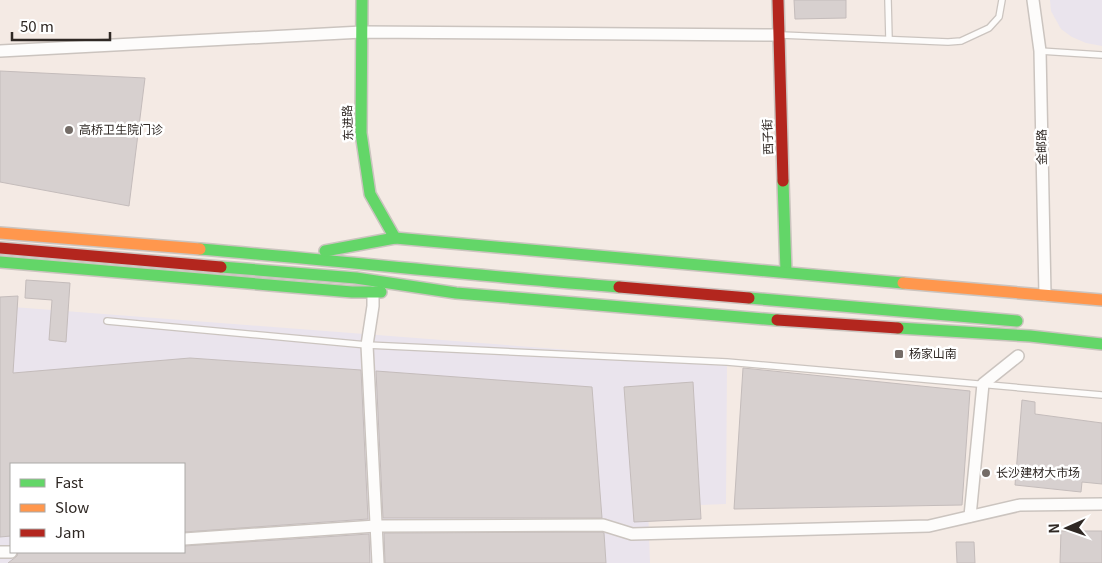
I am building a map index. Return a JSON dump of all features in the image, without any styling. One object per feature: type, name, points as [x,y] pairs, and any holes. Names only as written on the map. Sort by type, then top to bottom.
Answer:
[{"type":"main road","name":"东进路","points":[[362,0],[361,133],[370,194],[395,238]]},
{"type":"main road","name":"西子街","points":[[778,0],[786,272]]},
{"type":"main road","points":[[0,222],[325,251],[459,274]]},
{"type":"main road","points":[[0,233],[355,262],[459,274],[1028,322]]},
{"type":"main road","points":[[325,251],[395,238],[1102,300]]},
{"type":"main road","points":[[0,248],[356,278],[456,293],[761,319],[1030,336],[1102,344]]},
{"type":"main road","points":[[0,262],[352,292],[456,293]]},
{"type":"street","name":"金邮路","points":[[1033,0],[1040,51],[1045,295]]},
{"type":"street","points":[[0,51],[362,32],[779,35]]},
{"type":"street","points":[[373,292],[373,306],[367,345],[378,563]]},
{"type":"street","points":[[970,516],[982,384],[1018,356]]},
{"type":"street","points":[[185,539],[376,526],[603,525],[632,534],[929,526],[1020,505],[1102,504]]},
{"type":"lane","points":[[888,0],[889,39]]},
{"type":"lane","points":[[779,35],[961,41],[989,28],[1000,17],[1002,0]]},
{"type":"lane","points":[[1040,51],[1102,55]]},
{"type":"lane","points":[[107,321],[367,345],[727,362],[1102,395]]},
{"type":"shaded area","points":[[1050,0],[1102,0],[1102,46],[1086,43],[1072,37],[1061,29],[1051,11]]},
{"type":"shaded area","points":[[0,306],[727,362],[726,504],[648,507],[650,563],[0,563]]},
{"type":"building","points":[[794,0],[846,0],[846,18],[795,19]]},
{"type":"building","name":"高桥卫生院门诊","points":[[0,71],[145,78],[129,206],[0,182]]},
{"type":"building","points":[[26,280],[70,283],[66,342],[49,340],[52,300],[25,298]]},
{"type":"building","points":[[18,296],[13,373],[190,358],[361,370],[368,519],[185,532],[185,463],[10,463],[10,536],[0,537],[0,297]]},
{"type":"building","points":[[743,368],[970,391],[962,505],[734,509]]},
{"type":"building","points":[[376,371],[592,387],[602,518],[383,518]]},
{"type":"building","points":[[693,382],[701,519],[634,522],[624,387]]},
{"type":"building","points":[[1022,400],[1035,402],[1035,414],[1102,423],[1102,484],[1082,482],[1081,492],[1015,485]]},
{"type":"building","points":[[1061,531],[1102,531],[1102,563],[1060,563]]},
{"type":"building","points":[[384,533],[604,533],[606,563],[385,563]]},
{"type":"building","points":[[369,534],[370,563],[8,563],[17,556],[18,553],[185,553],[185,546]]},
{"type":"building","points":[[956,542],[974,542],[975,563],[957,563]]},
{"type":"traffic: fast","points":[[362,0],[361,133],[370,194],[395,238]]},
{"type":"traffic: fast","points":[[783,181],[786,272]]},
{"type":"traffic: fast","points":[[325,251],[395,238],[903,283]]},
{"type":"traffic: fast","points":[[200,249],[619,287]]},
{"type":"traffic: fast","points":[[0,262],[352,292],[381,292]]},
{"type":"traffic: fast","points":[[221,267],[356,278],[456,293],[777,320]]},
{"type":"traffic: fast","points":[[749,298],[1017,321]]},
{"type":"traffic: fast","points":[[898,328],[1030,336],[1102,344]]},
{"type":"traffic: slow","points":[[0,233],[200,249]]},
{"type":"traffic: slow","points":[[903,283],[1102,300]]},
{"type":"traffic: jam","points":[[778,0],[783,181]]},
{"type":"traffic: jam","points":[[0,248],[221,267]]},
{"type":"traffic: jam","points":[[619,287],[749,298]]},
{"type":"traffic: jam","points":[[777,320],[898,328]]},
{"type":"place","name":"高桥卫生院门诊","points":[[69,130]]},
{"type":"place","name":"杨家山南","points":[[899,354]]},
{"type":"place","name":"长沙建材大市场","points":[[986,473]]}]
